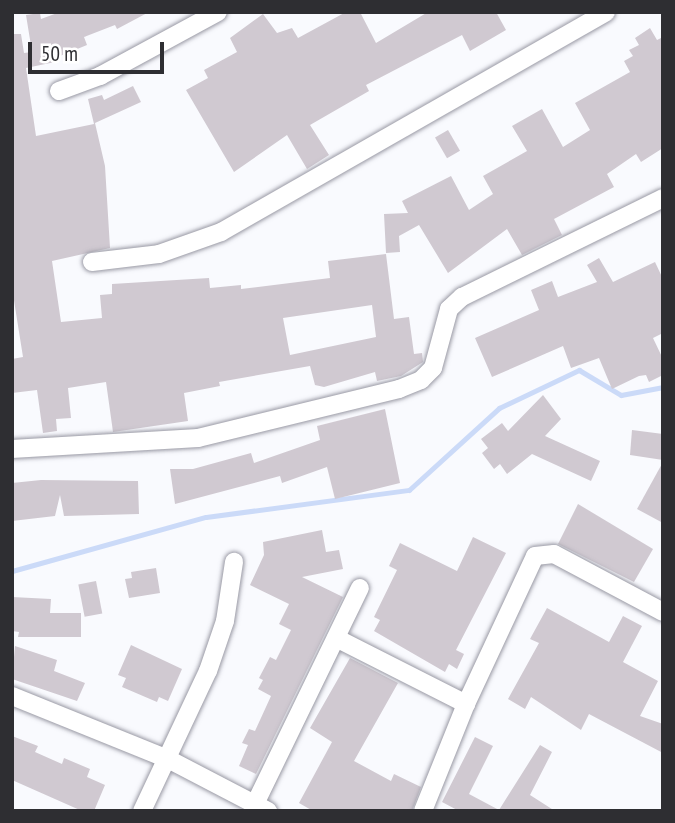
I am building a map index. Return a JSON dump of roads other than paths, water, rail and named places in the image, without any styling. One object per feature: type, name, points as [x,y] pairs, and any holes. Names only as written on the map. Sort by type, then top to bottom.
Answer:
[{"type":"street","points":[[59,92],[100,76],[218,12]]},
{"type":"street","points":[[92,262],[159,254],[220,232],[606,12]]},
{"type":"street","points":[[12,449],[198,439],[399,389],[421,380],[433,368],[449,309],[462,297],[663,198]]},
{"type":"street","points":[[423,811],[466,704],[535,556],[554,554],[663,612]]},
{"type":"street","points":[[142,811],[208,671],[225,621],[234,562]]},
{"type":"street","points":[[12,696],[168,759],[261,807],[360,588]]},
{"type":"street","points":[[336,638],[466,704]]},
{"type":"waterway","points":[[12,571],[206,517],[409,490],[499,408],[579,370],[621,395],[663,387]]}]
